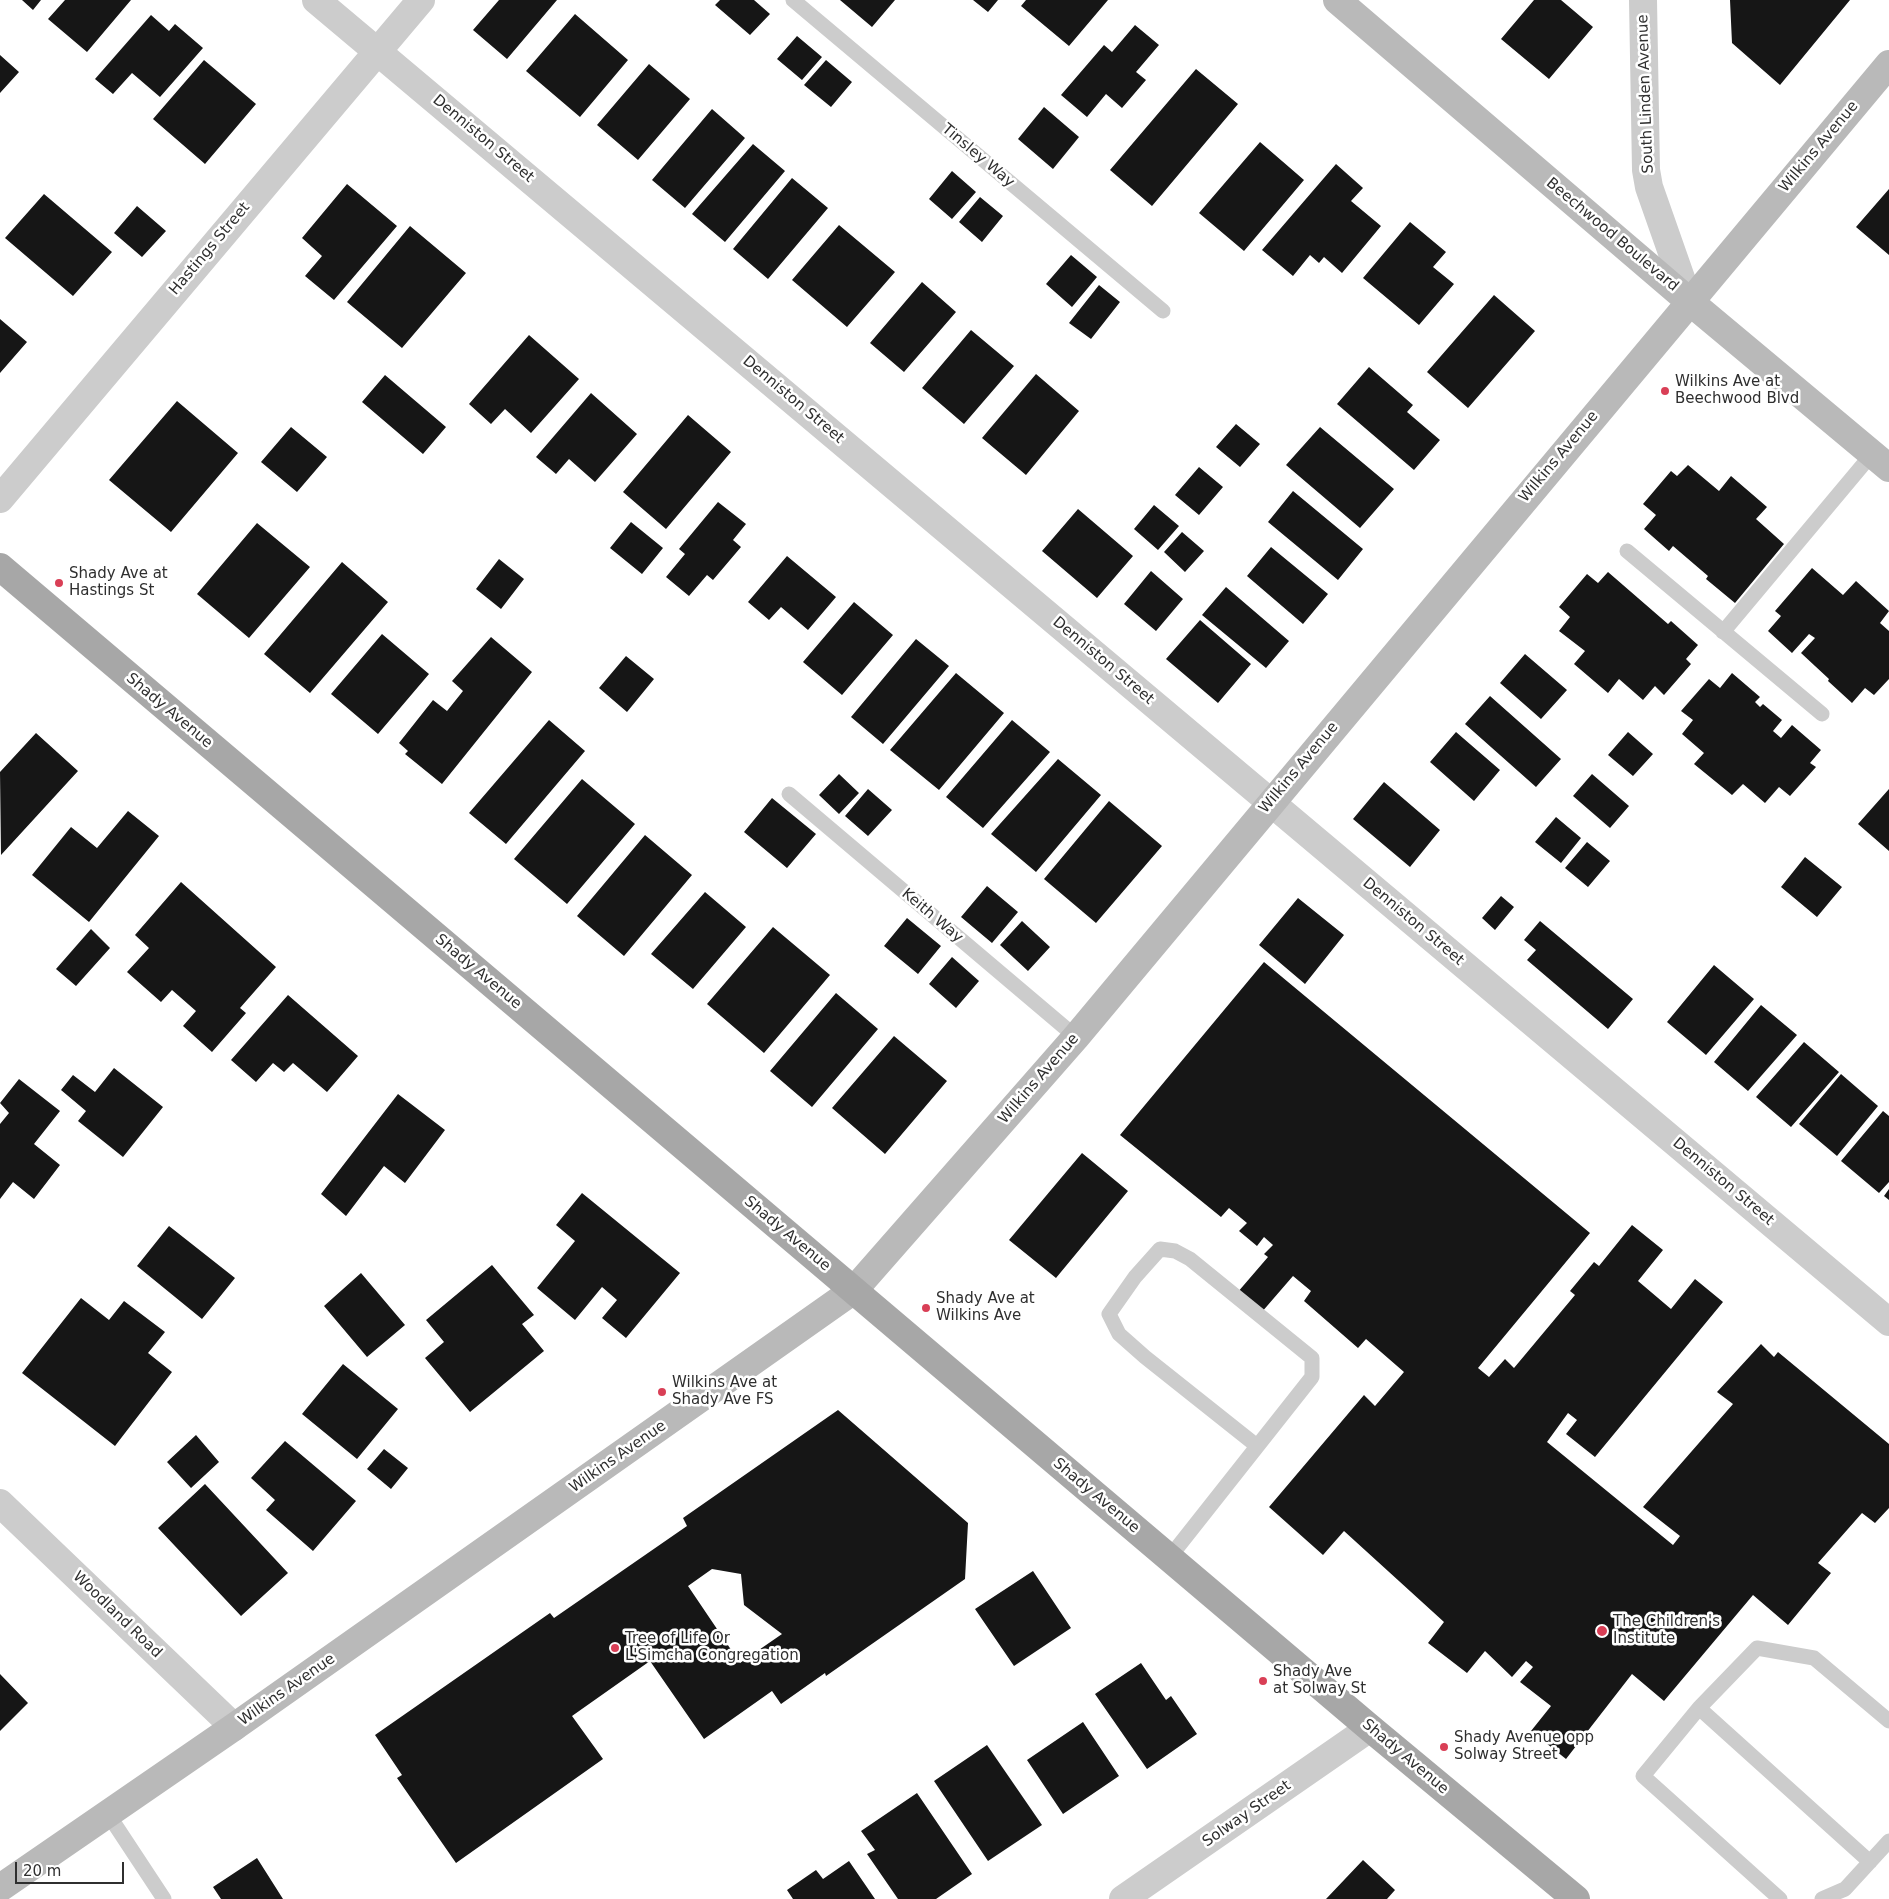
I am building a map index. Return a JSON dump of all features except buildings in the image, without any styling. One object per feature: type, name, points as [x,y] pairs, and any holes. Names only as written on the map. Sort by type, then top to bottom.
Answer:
[{"type":"main road","name":"Beechwood Boulevard","points":[[1336,0],[1689,301],[1881,461]]},
{"type":"main road","name":"Wilkins Avenue","points":[[0,1888],[234,1727],[854,1290],[1076,1037],[1689,301],[1889,64]]},
{"type":"main road","name":"Shady Avenue","points":[[0,567],[1370,1728],[1576,1899]]},
{"type":"street","name":"Denniston Street","points":[[316,0],[1889,1322]]},
{"type":"street","name":"Hastings Street","points":[[0,499],[421,0]]},
{"type":"street","name":"South Linden Avenue","points":[[1643,0],[1646,170],[1649,186],[1689,301]]},
{"type":"street","name":"Woodland Road","points":[[0,1503],[234,1727]]},
{"type":"street","name":"Solway Street","points":[[1123,1899],[1370,1728]]},
{"type":"lane","name":"Tinsley Way","points":[[793,0],[1163,312]]},
{"type":"lane","points":[[1723,632],[1881,461]]},
{"type":"lane","points":[[1626,551],[1822,714]]},
{"type":"lane","name":"Keith Way","points":[[789,794],[1076,1037]]},
{"type":"lane","points":[[1169,1558],[1312,1377],[1312,1358],[1190,1259],[1175,1251],[1160,1249],[1135,1277],[1109,1314],[1119,1334],[1257,1446]]},
{"type":"lane","points":[[1780,1899],[1644,1776],[1699,1708],[1757,1648],[1814,1658],[1889,1721]]},
{"type":"lane","points":[[1699,1708],[1870,1862]]},
{"type":"lane","points":[[108,1814],[164,1899]]},
{"type":"lane","points":[[1822,1899],[1845,1889],[1889,1841]]},
{"type":"place","name":"Wilkins Ave at Beechwood Blvd","points":[[1665,391]]},
{"type":"place","name":"Shady Ave at Hastings St","points":[[59,583]]},
{"type":"place","name":"Shady Ave at Wilkins Ave","points":[[926,1308]]},
{"type":"place","name":"Wilkins Ave at Shady Ave FS","points":[[662,1392]]},
{"type":"place","name":"The Children's Institute","points":[[1602,1631]]},
{"type":"place","name":"Tree of Life Or L'Simcha Congregation","points":[[615,1648]]},
{"type":"place","name":"Shady Ave at Solway St","points":[[1263,1681]]},
{"type":"place","name":"Shady Avenue opp Solway Street","points":[[1444,1747]]}]
